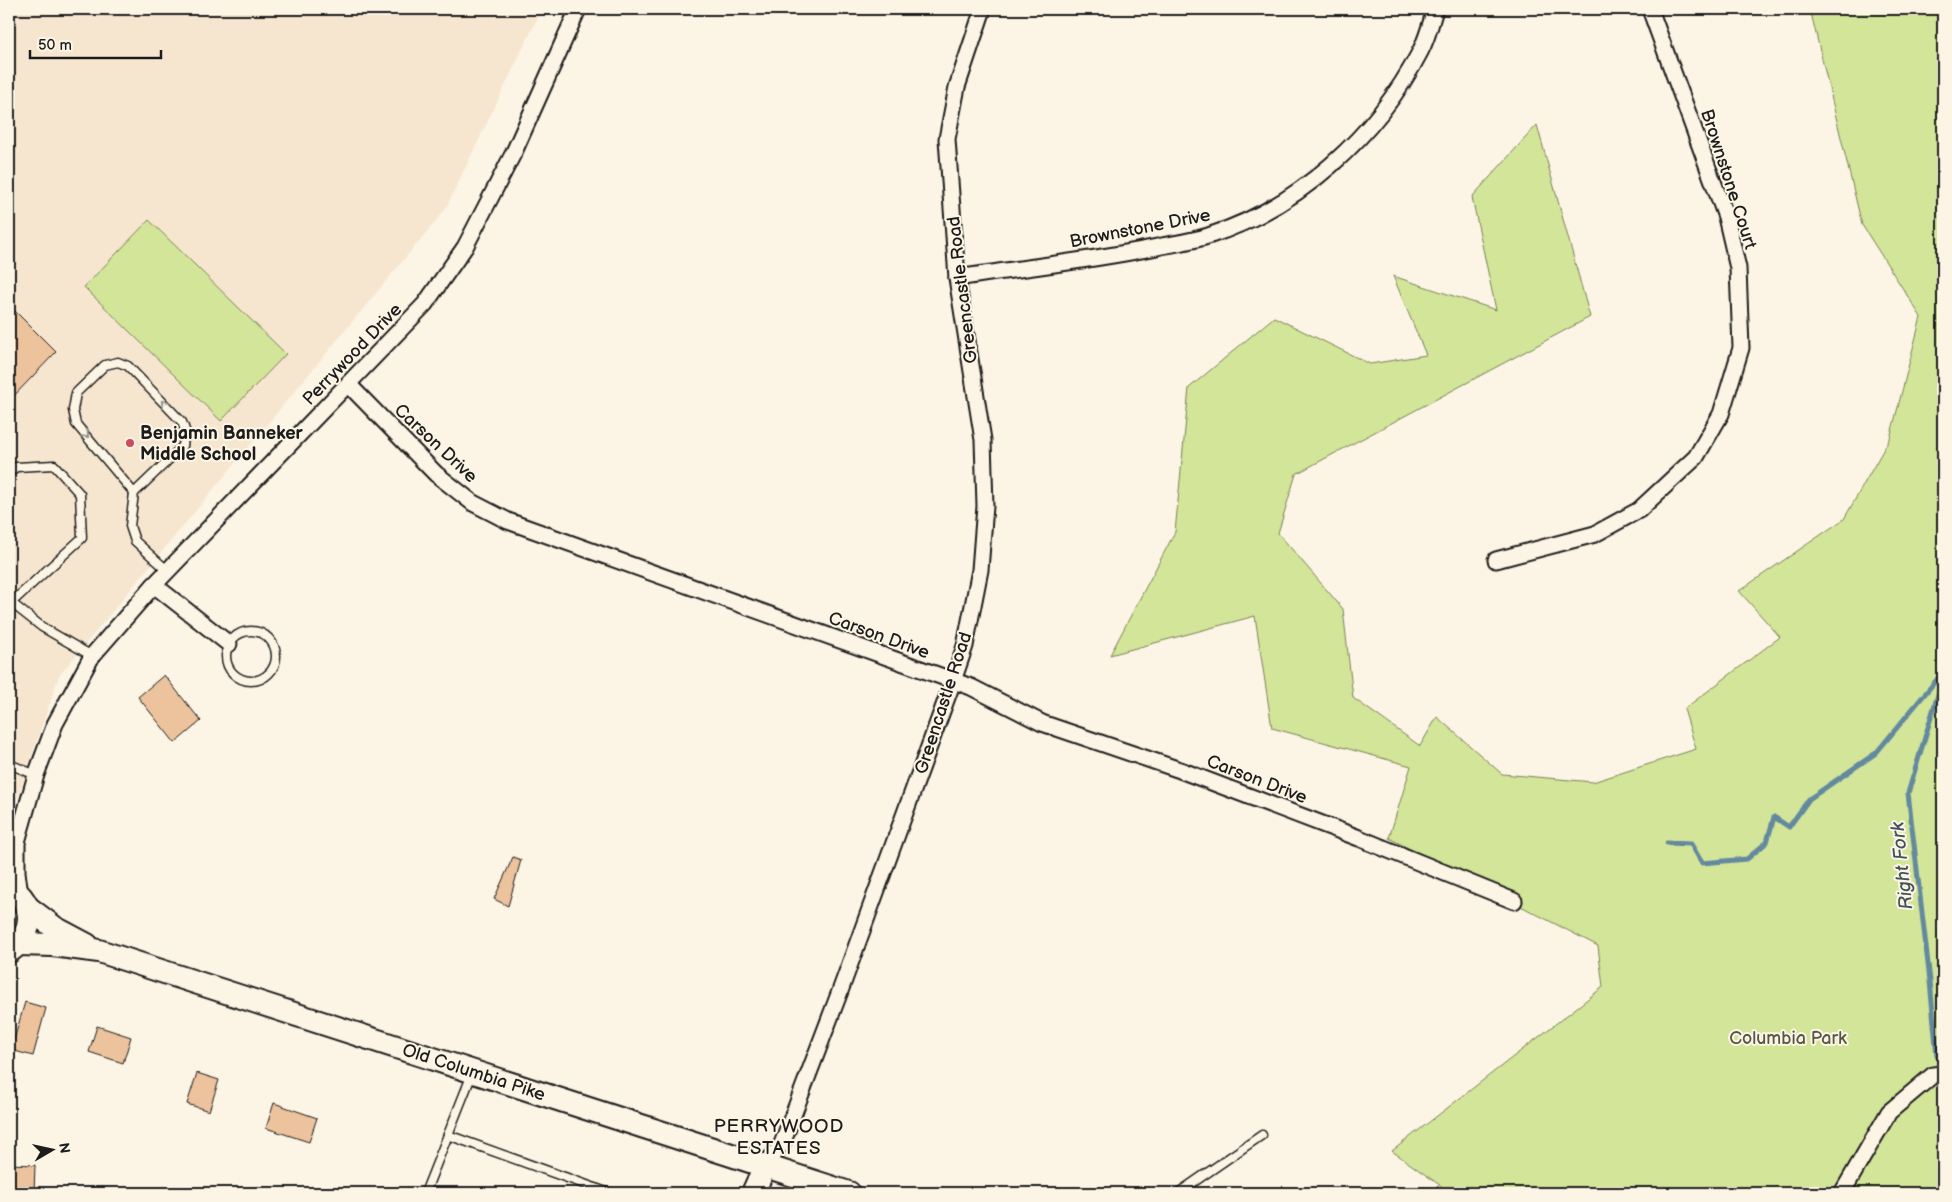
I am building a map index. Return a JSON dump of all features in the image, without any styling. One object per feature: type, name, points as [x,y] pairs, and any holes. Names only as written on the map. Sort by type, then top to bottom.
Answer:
[{"type":"main road","name":"Old Columbia Pike","points":[[18,896],[55,928],[98,951],[849,1193]]},
{"type":"main road","points":[[14,948],[28,930],[29,918],[18,896]]},
{"type":"main road","name":"Old Columbia Pike","points":[[14,948],[53,945],[98,951]]},
{"type":"main road","name":"Greencastle Road","points":[[753,1193],[765,1166]]},
{"type":"street","name":"Perrywood Drive","points":[[18,896],[13,848],[36,775],[55,724],[92,656],[154,585],[349,385],[425,304],[465,247],[514,152],[578,9]]},
{"type":"street","name":"Greencastle Road","points":[[765,1166],[782,1144],[839,994],[953,681],[965,646],[980,570],[985,506],[983,440],[957,278],[947,139],[957,87],[983,9]]},
{"type":"street","name":"Brownstone Drive","points":[[957,278],[1130,252],[1208,236],[1268,211],[1312,183],[1368,128],[1396,94],[1421,50],[1435,9]]},
{"type":"street","name":"Brownstone Court","points":[[1496,560],[1595,534],[1639,510],[1696,457],[1721,414],[1741,348],[1738,268],[1726,217],[1650,9]]},
{"type":"street","name":"Carson Drive","points":[[349,385],[436,474],[473,503],[508,520],[971,687],[1042,723],[1199,777],[1359,838],[1514,901]]},
{"type":"street","points":[[154,585],[229,644]]},
{"type":"street","points":[[1842,1193],[1889,1112],[1933,1075],[1943,1074]]},
{"type":"lane","points":[[134,493],[76,424],[73,410],[76,393],[105,366],[118,362],[128,366],[182,422],[185,430],[183,446],[134,493],[130,526],[135,541],[168,572]]},
{"type":"lane","points":[[9,473],[16,467],[54,465],[80,494],[82,538],[10,602],[42,627],[92,656]]},
{"type":"lane","points":[[248,631],[263,634],[273,646],[275,662],[272,669],[259,679],[242,679],[235,675],[229,668],[226,660],[229,644],[240,633],[248,631]]},
{"type":"lane","points":[[9,764],[36,775]]},
{"type":"lane","points":[[425,1193],[473,1072]]},
{"type":"lane","points":[[448,1135],[609,1193]]},
{"type":"lane","points":[[1178,1193],[1262,1135]]},
{"type":"shaded area","name":"Benjamin Banneker Middle School","points":[[9,9],[542,9],[445,210],[59,676],[9,823]]},
{"type":"green space","name":"Columbia Park","points":[[1810,9],[1943,9],[1943,1193],[1451,1193],[1392,1151],[1603,987],[1598,946],[1389,838],[1411,766],[1272,728],[1255,616],[1110,655],[1175,532],[1189,388],[1274,317],[1370,364],[1426,355],[1393,276],[1496,310],[1472,197],[1537,125],[1590,317],[1296,474],[1278,533],[1343,609],[1353,698],[1420,746],[1437,717],[1502,774],[1593,782],[1696,749],[1684,709],[1780,637],[1739,591],[1844,519],[1890,438],[1921,317],[1862,225]]},
{"type":"green space","points":[[149,220],[286,354],[221,421],[84,287]]},
{"type":"building","points":[[9,305],[56,352],[9,401]]},
{"type":"building","points":[[164,675],[201,721],[175,743],[138,697]]},
{"type":"building","points":[[513,857],[521,860],[508,906],[494,899]]},
{"type":"building","points":[[25,1002],[46,1008],[33,1056],[11,1050]]},
{"type":"building","points":[[97,1026],[131,1037],[123,1063],[89,1052]]},
{"type":"building","points":[[197,1073],[219,1080],[209,1111],[187,1104]]},
{"type":"building","points":[[274,1103],[317,1118],[309,1142],[266,1128]]},
{"type":"building","points":[[9,1164],[35,1165],[34,1193],[13,1193],[13,1183],[9,1183]]},
{"type":"waterway","points":[[1667,843],[1691,844],[1702,863],[1747,859],[1767,842],[1774,817],[1789,827],[1809,799],[1876,753],[1943,672]]},
{"type":"waterway","name":"Right Fork","points":[[1937,1056],[1908,793],[1943,678]]},
{"type":"place","name":"Benjamin Banneker Middle School","points":[[130,443]]},
{"type":"district","name":"PERRYWOOD ESTATES","points":[[779,1136]]}]
